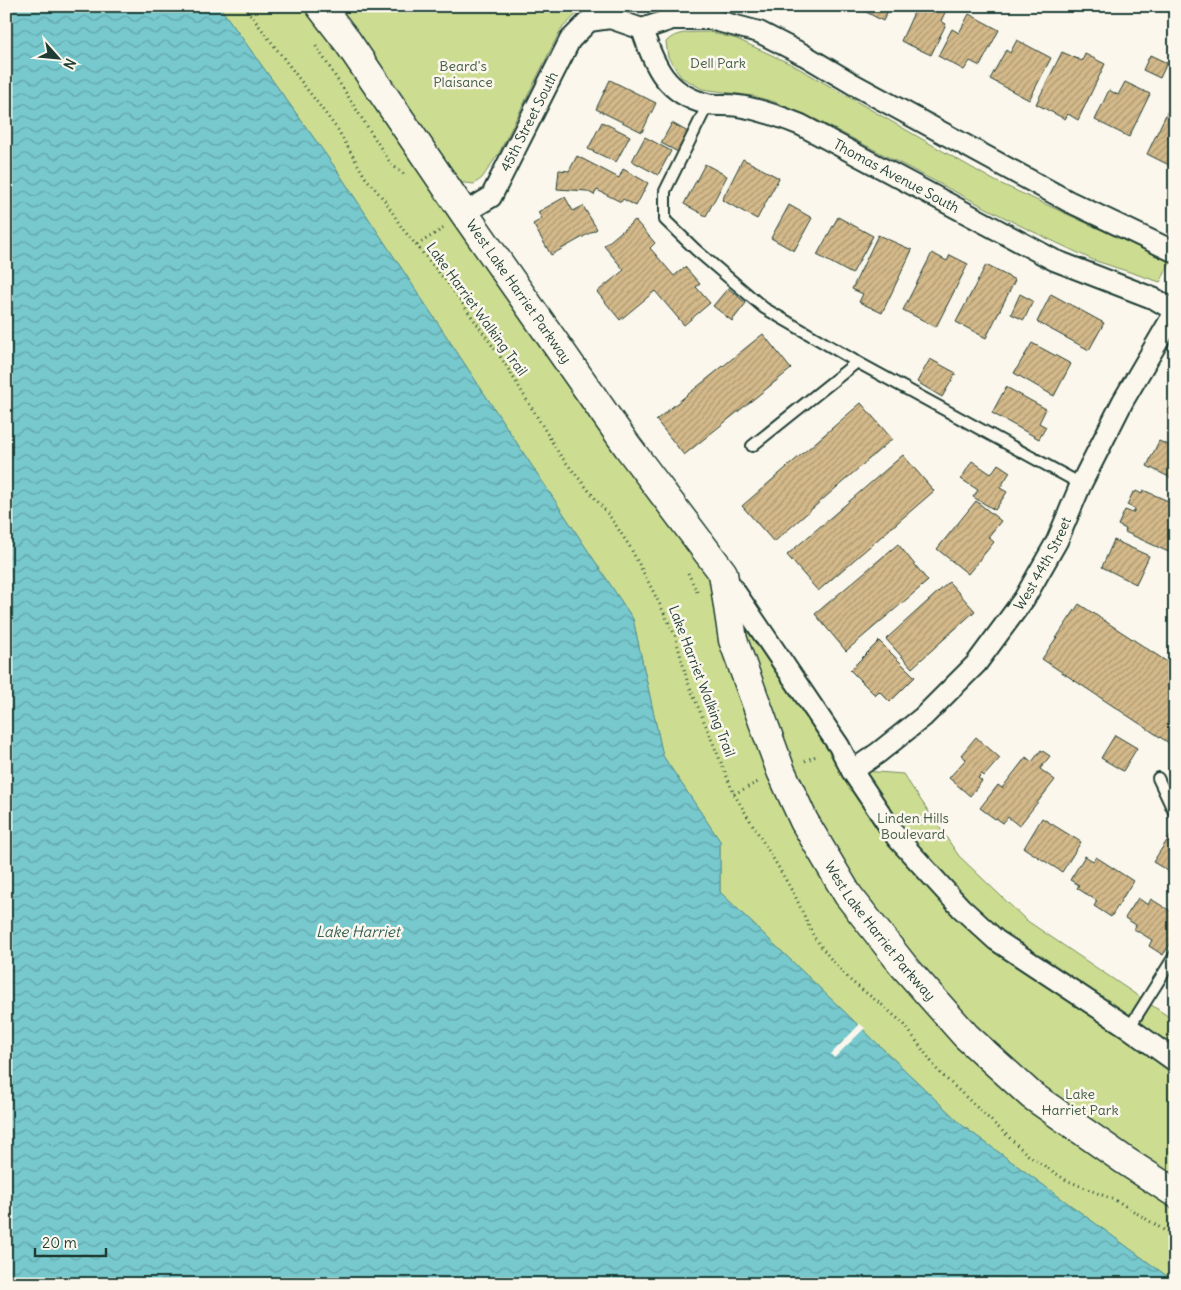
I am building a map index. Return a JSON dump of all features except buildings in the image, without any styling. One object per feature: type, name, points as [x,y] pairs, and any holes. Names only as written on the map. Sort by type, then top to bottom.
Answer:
[{"type":"street","name":"West Lake Harriet Parkway","points":[[320,6],[347,41],[454,220],[722,573],[898,838],[961,908],[996,940],[1129,1028],[1175,1061]]},
{"type":"street","name":"45th Street South","points":[[454,220],[490,197],[570,40],[588,21],[610,18],[642,29]]},
{"type":"street","points":[[642,29],[672,19],[710,19],[759,32],[1068,201],[1175,252]]},
{"type":"street","name":"Thomas Avenue South","points":[[642,29],[650,53],[663,78],[681,94],[708,104],[738,106],[771,113],[801,125],[1054,260],[1155,299],[1175,311]]},
{"type":"street","name":"West 44th Street","points":[[852,770],[923,717],[976,664],[1024,598],[1057,541],[1081,484],[1124,401],[1175,311]]},
{"type":"street","name":"West Lake Harriet Parkway","points":[[722,573],[733,640],[781,771],[804,821],[848,895],[903,965],[966,1036],[1031,1095],[1175,1193]]},
{"type":"lane","points":[[708,104],[665,191],[664,220],[764,308],[857,362],[1081,484]]},
{"type":"lane","points":[[752,446],[857,362]]},
{"type":"lane","points":[[1158,778],[1175,814]]},
{"type":"lane","points":[[1129,1028],[1175,955]]},
{"type":"path","name":"Lake Harriet Walking Trail","points":[[244,6],[332,123],[365,177],[386,202],[402,228],[450,286],[504,362],[560,455],[611,518],[630,547],[674,635],[687,680],[734,794],[780,868],[814,937],[852,982],[904,1024],[938,1071],[1029,1156],[1066,1180],[1119,1202],[1175,1237]]},
{"type":"path","points":[[417,245],[454,220]]},
{"type":"path","points":[[734,794],[759,781]]},
{"type":"green space","name":"Lake Harriet Park","points":[[219,6],[320,6],[852,770],[903,774],[959,856],[1026,920],[1175,1021],[1175,1282],[963,1126],[720,892],[720,841],[663,756],[633,619],[334,166]]},
{"type":"green space","name":"Beard's Plaisance","points":[[331,6],[585,6],[561,29],[499,153],[482,178],[474,184],[456,182]]},
{"type":"green space","name":"Dell Park","points":[[709,32],[737,39],[793,65],[995,181],[1171,262],[1160,282],[1093,260],[1019,225],[817,120],[775,102],[753,96],[702,89],[681,77],[668,57],[666,42],[680,34]]},
{"type":"water","name":"Lake Harriet","points":[[6,6],[219,6],[334,166],[633,619],[663,756],[720,841],[720,892],[963,1126],[1175,1282],[1175,1284],[6,1284]]},
{"type":"pier","points":[[860,1024],[865,1028],[834,1058],[831,1054]]},
{"type":"park label","name":"Linden Hills Boulevard","points":[[913,826]]}]
